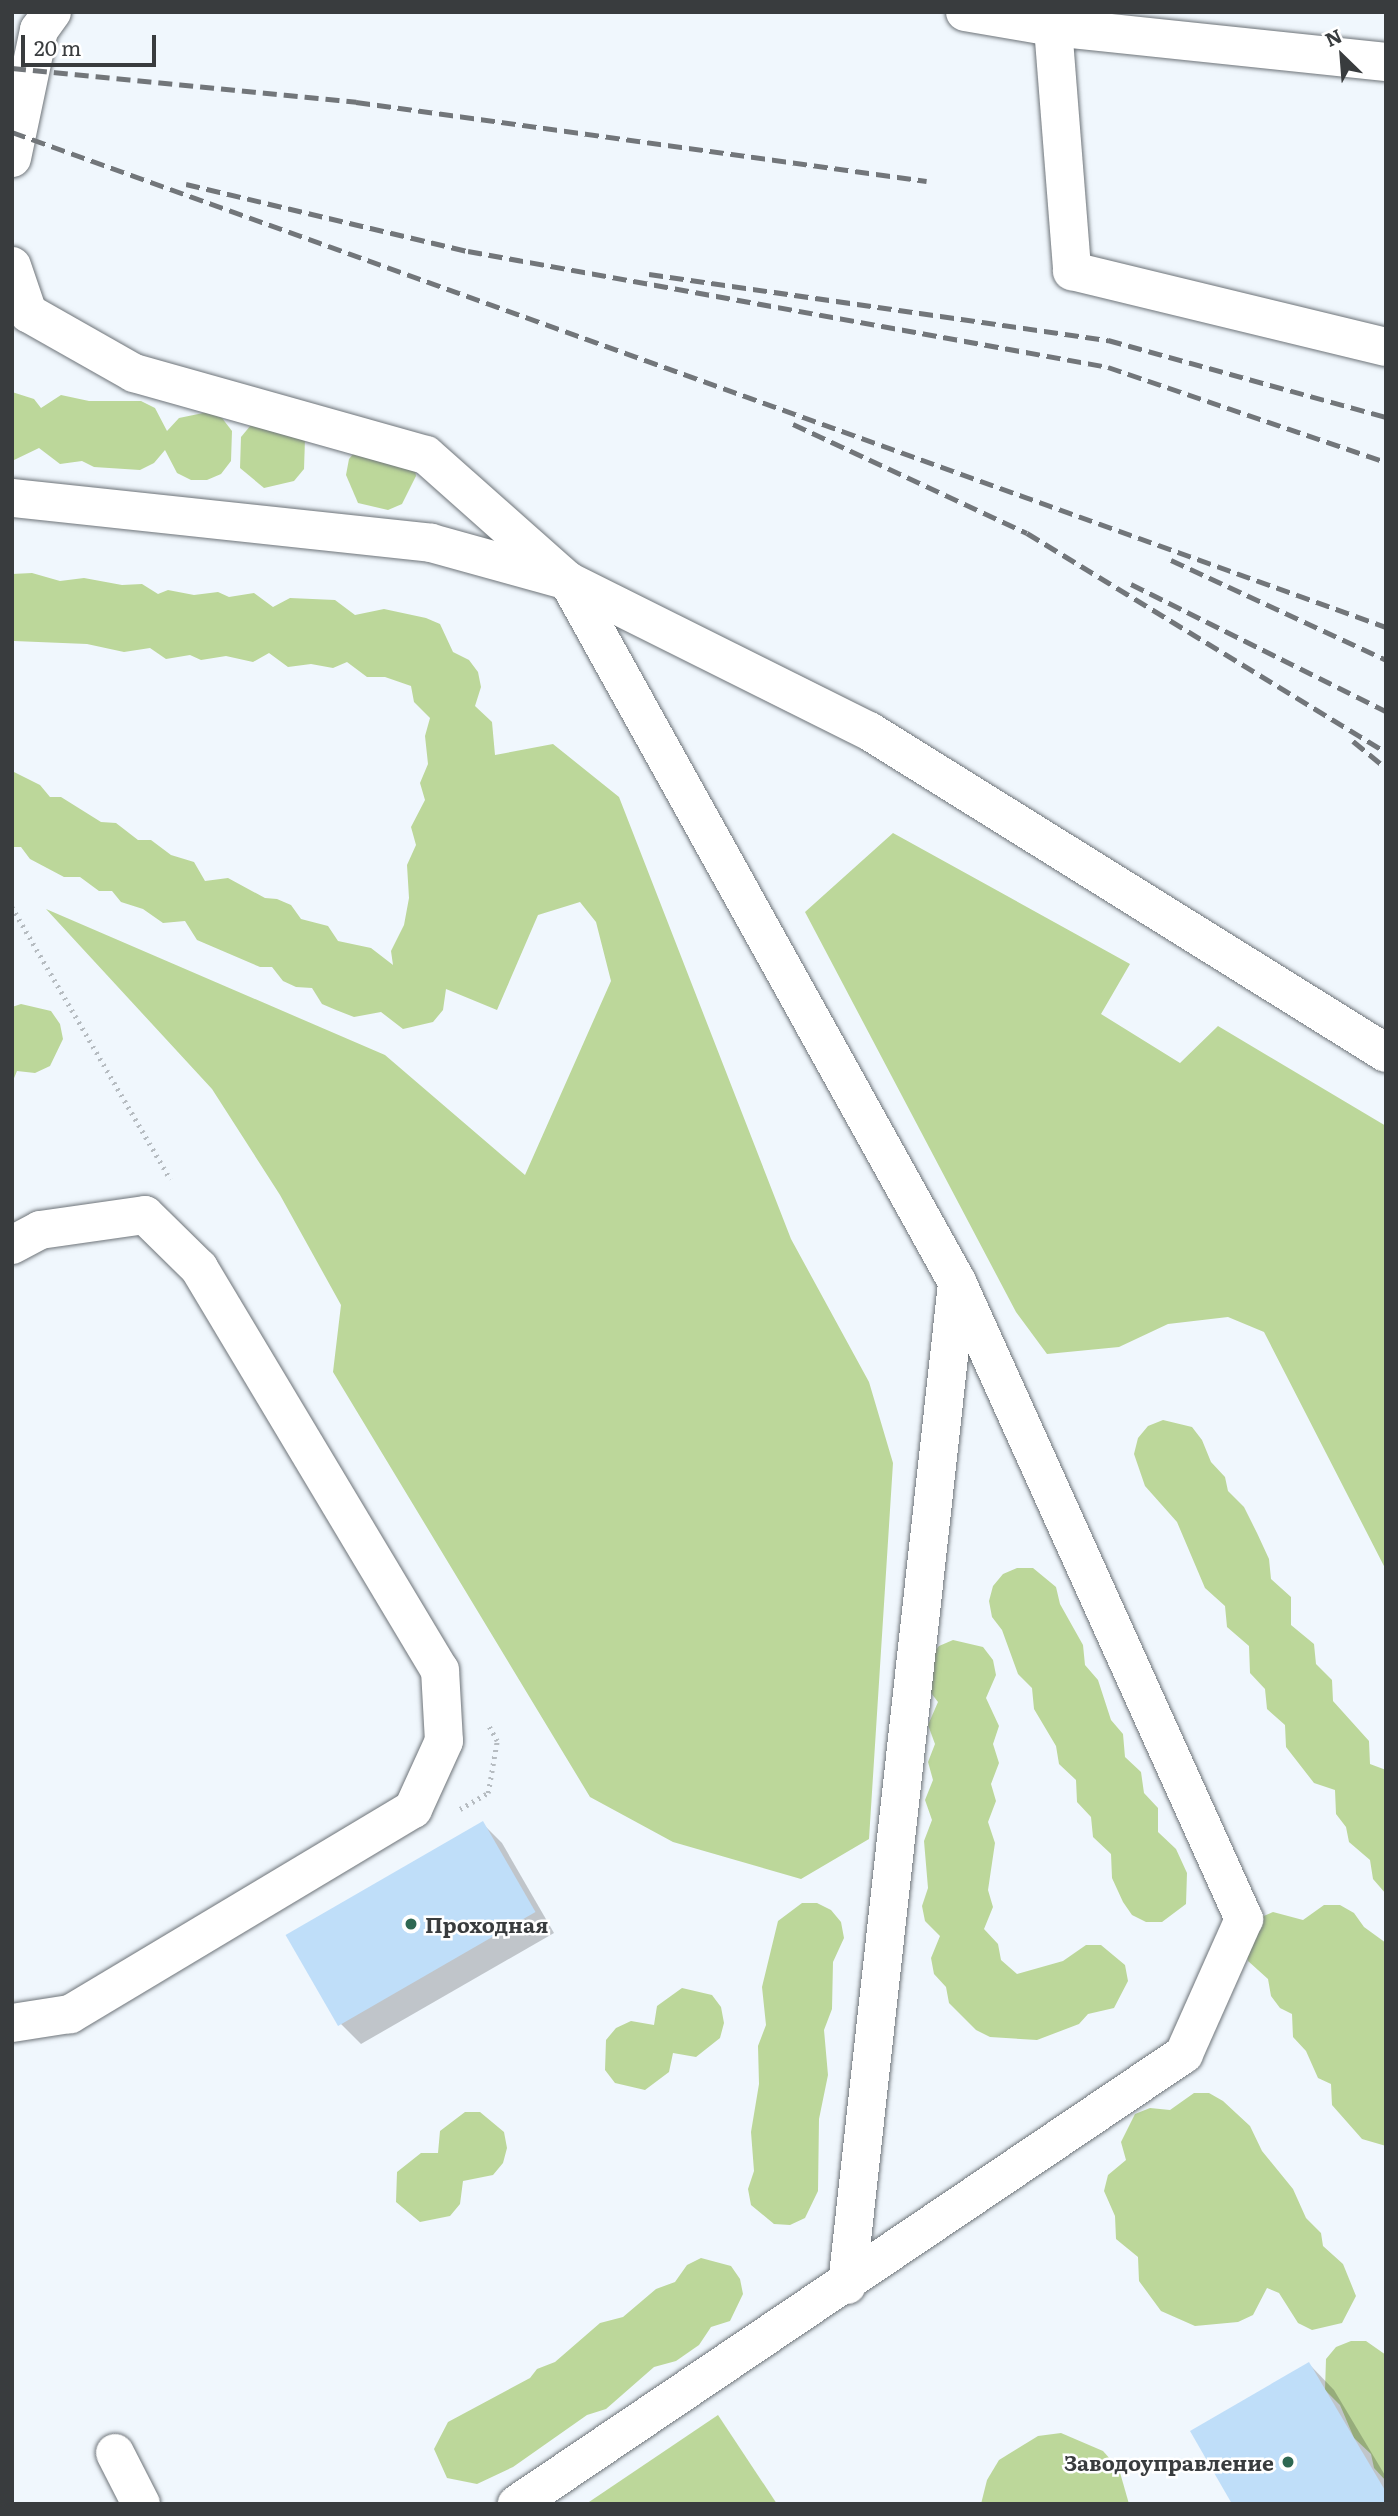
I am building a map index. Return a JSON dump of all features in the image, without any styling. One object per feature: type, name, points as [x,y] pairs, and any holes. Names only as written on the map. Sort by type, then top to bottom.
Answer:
[{"type":"lane","points":[[965,12],[1053,27],[1386,62]]},
{"type":"lane","points":[[12,158],[46,18]]},
{"type":"lane","points":[[1053,27],[1072,271],[1386,348]]},
{"type":"lane","points":[[1328,55],[1386,38]]},
{"type":"lane","points":[[12,266],[28,313],[134,373],[426,455],[568,581],[957,1282],[1244,1919],[1184,2054],[846,2286],[517,2504]]},
{"type":"lane","points":[[12,498],[430,543],[568,581],[869,731],[1386,1053]]},
{"type":"lane","points":[[12,1245],[40,1230],[145,1215],[199,1268],[440,1670],[444,1741],[413,1810],[69,2014],[12,2023]]},
{"type":"lane","points":[[846,2286],[957,1282]]},
{"type":"lane","points":[[115,2453],[141,2504]]},
{"type":"green space","points":[[12,392],[34,399],[41,408],[61,395],[89,401],[141,401],[155,408],[167,431],[179,418],[208,412],[222,418],[232,431],[231,461],[221,474],[207,480],[191,480],[177,473],[165,450],[154,463],[140,470],[94,467],[82,461],[60,464],[39,448],[12,461]]},
{"type":"green space","points":[[251,425],[305,439],[304,469],[294,481],[264,488],[240,468],[241,437]]},
{"type":"green space","points":[[359,447],[413,461],[416,476],[402,504],[388,510],[358,503],[346,475],[349,459]]},
{"type":"green space","points":[[32,573],[60,581],[84,578],[122,585],[142,584],[158,594],[168,590],[194,595],[218,592],[229,597],[254,593],[273,607],[290,598],[335,600],[355,615],[384,609],[426,618],[440,624],[453,652],[469,660],[478,672],[481,687],[475,706],[492,722],[495,755],[553,744],[619,797],[791,1239],[869,1382],[893,1463],[869,1839],[801,1879],[673,1842],[590,1797],[333,1372],[341,1305],[280,1195],[212,1089],[46,909],[385,1055],[525,1175],[611,981],[596,922],[580,902],[538,915],[497,1010],[446,989],[443,1010],[433,1022],[403,1029],[381,1012],[354,1017],[322,1004],[312,988],[296,987],[283,981],[272,967],[260,967],[197,940],[185,921],[163,923],[143,909],[121,902],[112,891],[99,891],[80,877],[64,877],[30,859],[21,847],[12,847],[12,771],[40,785],[50,797],[61,797],[101,822],[116,823],[138,840],[151,840],[171,855],[194,862],[205,881],[228,878],[265,898],[277,899],[291,905],[301,919],[328,926],[338,941],[371,948],[393,965],[391,951],[404,925],[409,898],[407,865],[416,845],[411,827],[425,800],[420,783],[428,764],[425,736],[430,718],[414,702],[411,686],[385,677],[367,677],[347,662],[333,668],[311,664],[288,667],[269,653],[253,662],[226,656],[201,660],[190,655],[166,659],[150,648],[124,652],[87,644],[14,641],[12,574]]},
{"type":"green space","points":[[893,833],[1130,964],[1101,1014],[1180,1063],[1218,1026],[1386,1126],[1386,1570],[1264,1332],[1228,1317],[1168,1324],[1119,1347],[1047,1354],[1016,1312],[805,912]]},
{"type":"green space","points":[[21,1004],[51,1011],[60,1024],[63,1039],[50,1066],[35,1073],[17,1071],[12,1083],[12,1007]]},
{"type":"green space","points":[[1163,1420],[1192,1427],[1202,1440],[1211,1462],[1225,1477],[1228,1491],[1244,1507],[1257,1533],[1269,1559],[1271,1579],[1291,1597],[1291,1625],[1314,1644],[1316,1664],[1332,1680],[1333,1701],[1369,1741],[1370,1764],[1386,1770],[1386,1894],[1373,1879],[1370,1860],[1349,1842],[1346,1827],[1336,1814],[1335,1790],[1314,1783],[1286,1747],[1285,1725],[1267,1709],[1265,1689],[1250,1673],[1249,1646],[1227,1627],[1225,1606],[1205,1588],[1177,1522],[1145,1486],[1134,1454],[1138,1438],[1148,1426]]},
{"type":"green space","points":[[1017,1568],[1033,1568],[1056,1587],[1060,1604],[1083,1645],[1085,1665],[1098,1680],[1111,1720],[1123,1734],[1125,1757],[1141,1772],[1144,1793],[1158,1808],[1158,1832],[1176,1849],[1187,1873],[1186,1904],[1162,1922],[1146,1922],[1132,1915],[1123,1902],[1112,1878],[1111,1854],[1093,1837],[1091,1817],[1077,1802],[1076,1780],[1059,1764],[1056,1746],[1034,1709],[1032,1688],[1018,1674],[1002,1630],[992,1617],[989,1601],[993,1586],[1003,1574]]},
{"type":"green space","points":[[953,1640],[983,1647],[993,1660],[996,1675],[986,1698],[999,1726],[993,1744],[999,1763],[991,1784],[996,1801],[988,1822],[995,1843],[988,1890],[993,1907],[984,1929],[998,1944],[1001,1960],[1017,1974],[1063,1961],[1086,1945],[1101,1945],[1125,1965],[1128,1981],[1114,2008],[1088,2014],[1079,2024],[1037,2040],[990,2037],[976,2030],[949,2003],[946,1987],[934,1974],[931,1958],[940,1936],[925,1921],[922,1906],[928,1888],[924,1841],[932,1820],[925,1800],[933,1780],[928,1762],[935,1744],[928,1725],[938,1702],[928,1689],[929,1658],[939,1646]]},
{"type":"green space","points":[[802,1903],[817,1903],[831,1910],[841,1922],[844,1938],[833,1962],[832,2009],[824,2030],[828,2075],[819,2119],[818,2191],[805,2218],[790,2225],[774,2224],[751,2205],[748,2189],[754,2171],[751,2132],[759,2084],[758,2046],[766,2025],[762,1987],[778,1921]]},
{"type":"green space","points":[[1324,1905],[1340,1905],[1354,1913],[1364,1927],[1386,1943],[1386,2146],[1362,2139],[1332,2105],[1331,2084],[1318,2078],[1306,2051],[1293,2037],[1292,2014],[1280,2008],[1271,1996],[1268,1979],[1248,1961],[1245,1946],[1259,1918],[1273,1912],[1303,1920]]},
{"type":"green space","points":[[682,1988],[712,1995],[721,2007],[724,2023],[720,2038],[696,2057],[673,2053],[669,2072],[645,2090],[615,2083],[605,2070],[606,2040],[616,2028],[631,2021],[654,2025],[657,2006]]},
{"type":"green space","points":[[1194,2093],[1209,2093],[1223,2101],[1250,2126],[1262,2151],[1293,2189],[1306,2218],[1321,2233],[1323,2246],[1343,2264],[1356,2296],[1342,2323],[1312,2330],[1298,2323],[1279,2293],[1267,2288],[1253,2315],[1238,2322],[1195,2326],[1161,2311],[1139,2281],[1138,2257],[1116,2239],[1115,2216],[1104,2191],[1108,2175],[1126,2160],[1121,2142],[1135,2114],[1150,2108],[1170,2110]]},
{"type":"green space","points":[[465,2112],[480,2112],[504,2132],[507,2148],[503,2163],[493,2175],[463,2181],[460,2204],[450,2216],[420,2222],[396,2202],[397,2172],[421,2153],[438,2153],[440,2131]]},
{"type":"green space","points":[[701,2258],[731,2266],[740,2279],[743,2294],[730,2321],[711,2327],[699,2345],[676,2361],[654,2367],[606,2409],[587,2415],[513,2467],[477,2484],[447,2478],[434,2449],[448,2422],[530,2378],[537,2369],[555,2362],[600,2323],[623,2317],[656,2289],[675,2282],[687,2265]]},
{"type":"green space","points":[[1351,2341],[1366,2341],[1386,2355],[1386,2481],[1374,2468],[1371,2454],[1354,2438],[1340,2405],[1325,2390],[1326,2359],[1336,2347]]},
{"type":"green space","points":[[718,2415],[777,2504],[586,2504]]},
{"type":"green space","points":[[1061,2433],[1103,2451],[1119,2469],[1129,2504],[981,2504],[987,2480],[999,2460],[1038,2436]]},
{"type":"building","name":"Проходная","points":[[483,1821],[536,1912],[338,2026],[286,1935]]},
{"type":"building","name":"Заводоуправление","points":[[1309,2362],[1386,2492],[1386,2504],[1232,2504],[1190,2431]]},
{"type":"railway","points":[[12,68],[356,102],[927,181]]},
{"type":"railway","points":[[12,132],[1386,627]]},
{"type":"railway","points":[[186,184],[468,251],[1108,367],[1386,462]]},
{"type":"railway","points":[[649,274],[1108,340],[1386,417]]},
{"type":"railway","points":[[793,424],[1027,533],[1386,752]]},
{"type":"railway","points":[[1171,560],[1386,660]]},
{"type":"railway","points":[[1131,584],[1386,711]]},
{"type":"railway","points":[[1353,741],[1386,768]]},
{"type":"place","name":"Проходная","points":[[411,1924]]},
{"type":"place","name":"Заводоуправление","points":[[1288,2462]]}]
